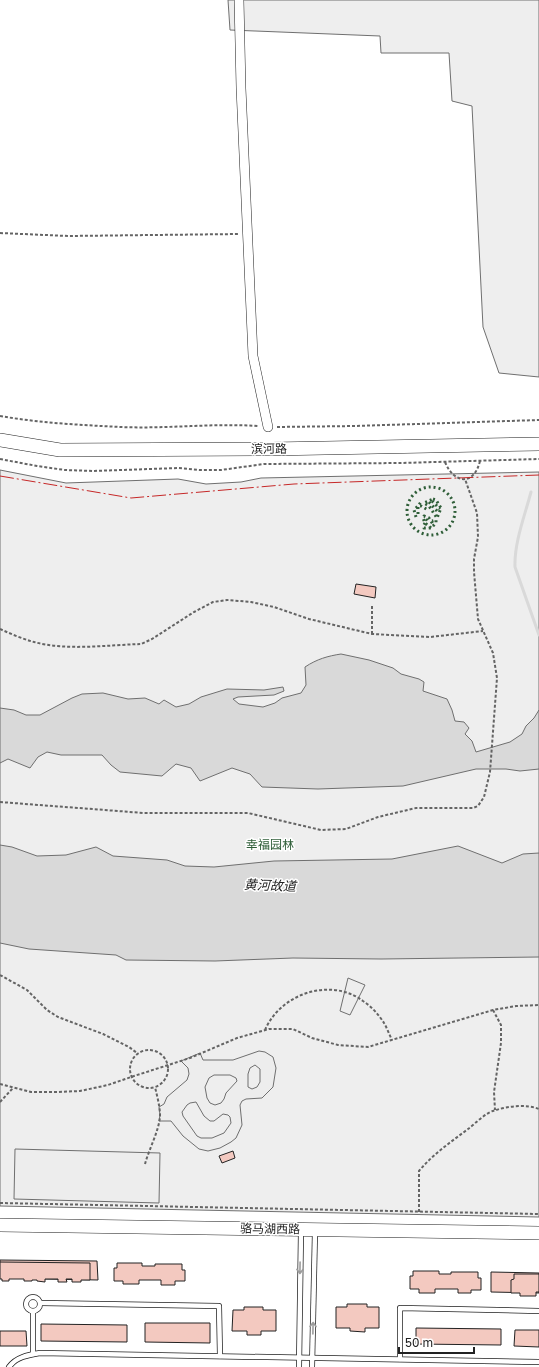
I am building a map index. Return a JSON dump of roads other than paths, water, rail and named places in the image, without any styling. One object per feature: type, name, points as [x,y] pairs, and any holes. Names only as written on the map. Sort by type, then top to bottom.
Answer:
[{"type":"street","points":[[239,0],[241,88],[253,356],[268,427]]},
{"type":"street","name":"滨河路","points":[[0,440],[60,450],[272,449],[539,444]]},
{"type":"street","name":"骆马湖西路","points":[[0,1225],[539,1234]]},
{"type":"lane","points":[[299,1367],[301,1230]]},
{"type":"lane","points":[[312,1367],[315,1230]]},
{"type":"lane","points":[[33,1311],[27,1307],[26,1303],[32,1296],[36,1297],[41,1303],[220,1306],[220,1356]]},
{"type":"lane","points":[[33,1311],[39,1308],[41,1303]]},
{"type":"lane","points":[[400,1360],[400,1308],[539,1311]]},
{"type":"lane","points":[[33,1311],[33,1354]]},
{"type":"lane","points":[[9,1367],[14,1361],[40,1353],[539,1362]]},
{"type":"water","points":[[341,654],[369,660],[393,668],[401,674],[424,682],[423,691],[447,699],[455,721],[464,722],[469,728],[465,734],[472,741],[476,752],[510,742],[522,734],[526,726],[539,710],[539,769],[520,771],[506,769],[476,769],[403,786],[318,789],[262,787],[250,774],[232,768],[200,781],[191,768],[176,764],[162,776],[120,772],[102,755],[61,755],[47,752],[38,757],[30,768],[8,759],[0,763],[0,708],[14,710],[26,715],[40,715],[82,694],[103,693],[128,699],[145,698],[159,704],[164,700],[176,707],[189,704],[201,697],[227,689],[264,690],[283,687],[284,691],[274,695],[238,697],[233,699],[239,704],[263,707],[275,703],[282,698],[301,693],[306,685],[305,667],[323,658]]},
{"type":"water","name":"黄河故道","points":[[0,845],[12,847],[37,856],[66,855],[96,847],[113,856],[167,860],[185,866],[214,867],[274,861],[392,859],[458,846],[502,863],[523,854],[539,853],[539,957],[381,959],[293,958],[215,961],[126,960],[116,955],[29,949],[0,943]]},
{"type":"waterway","points":[[531,492],[516,548],[515,567],[539,635]]},
{"type":"park label","name":"幸福园林","points":[[270,845]]}]
